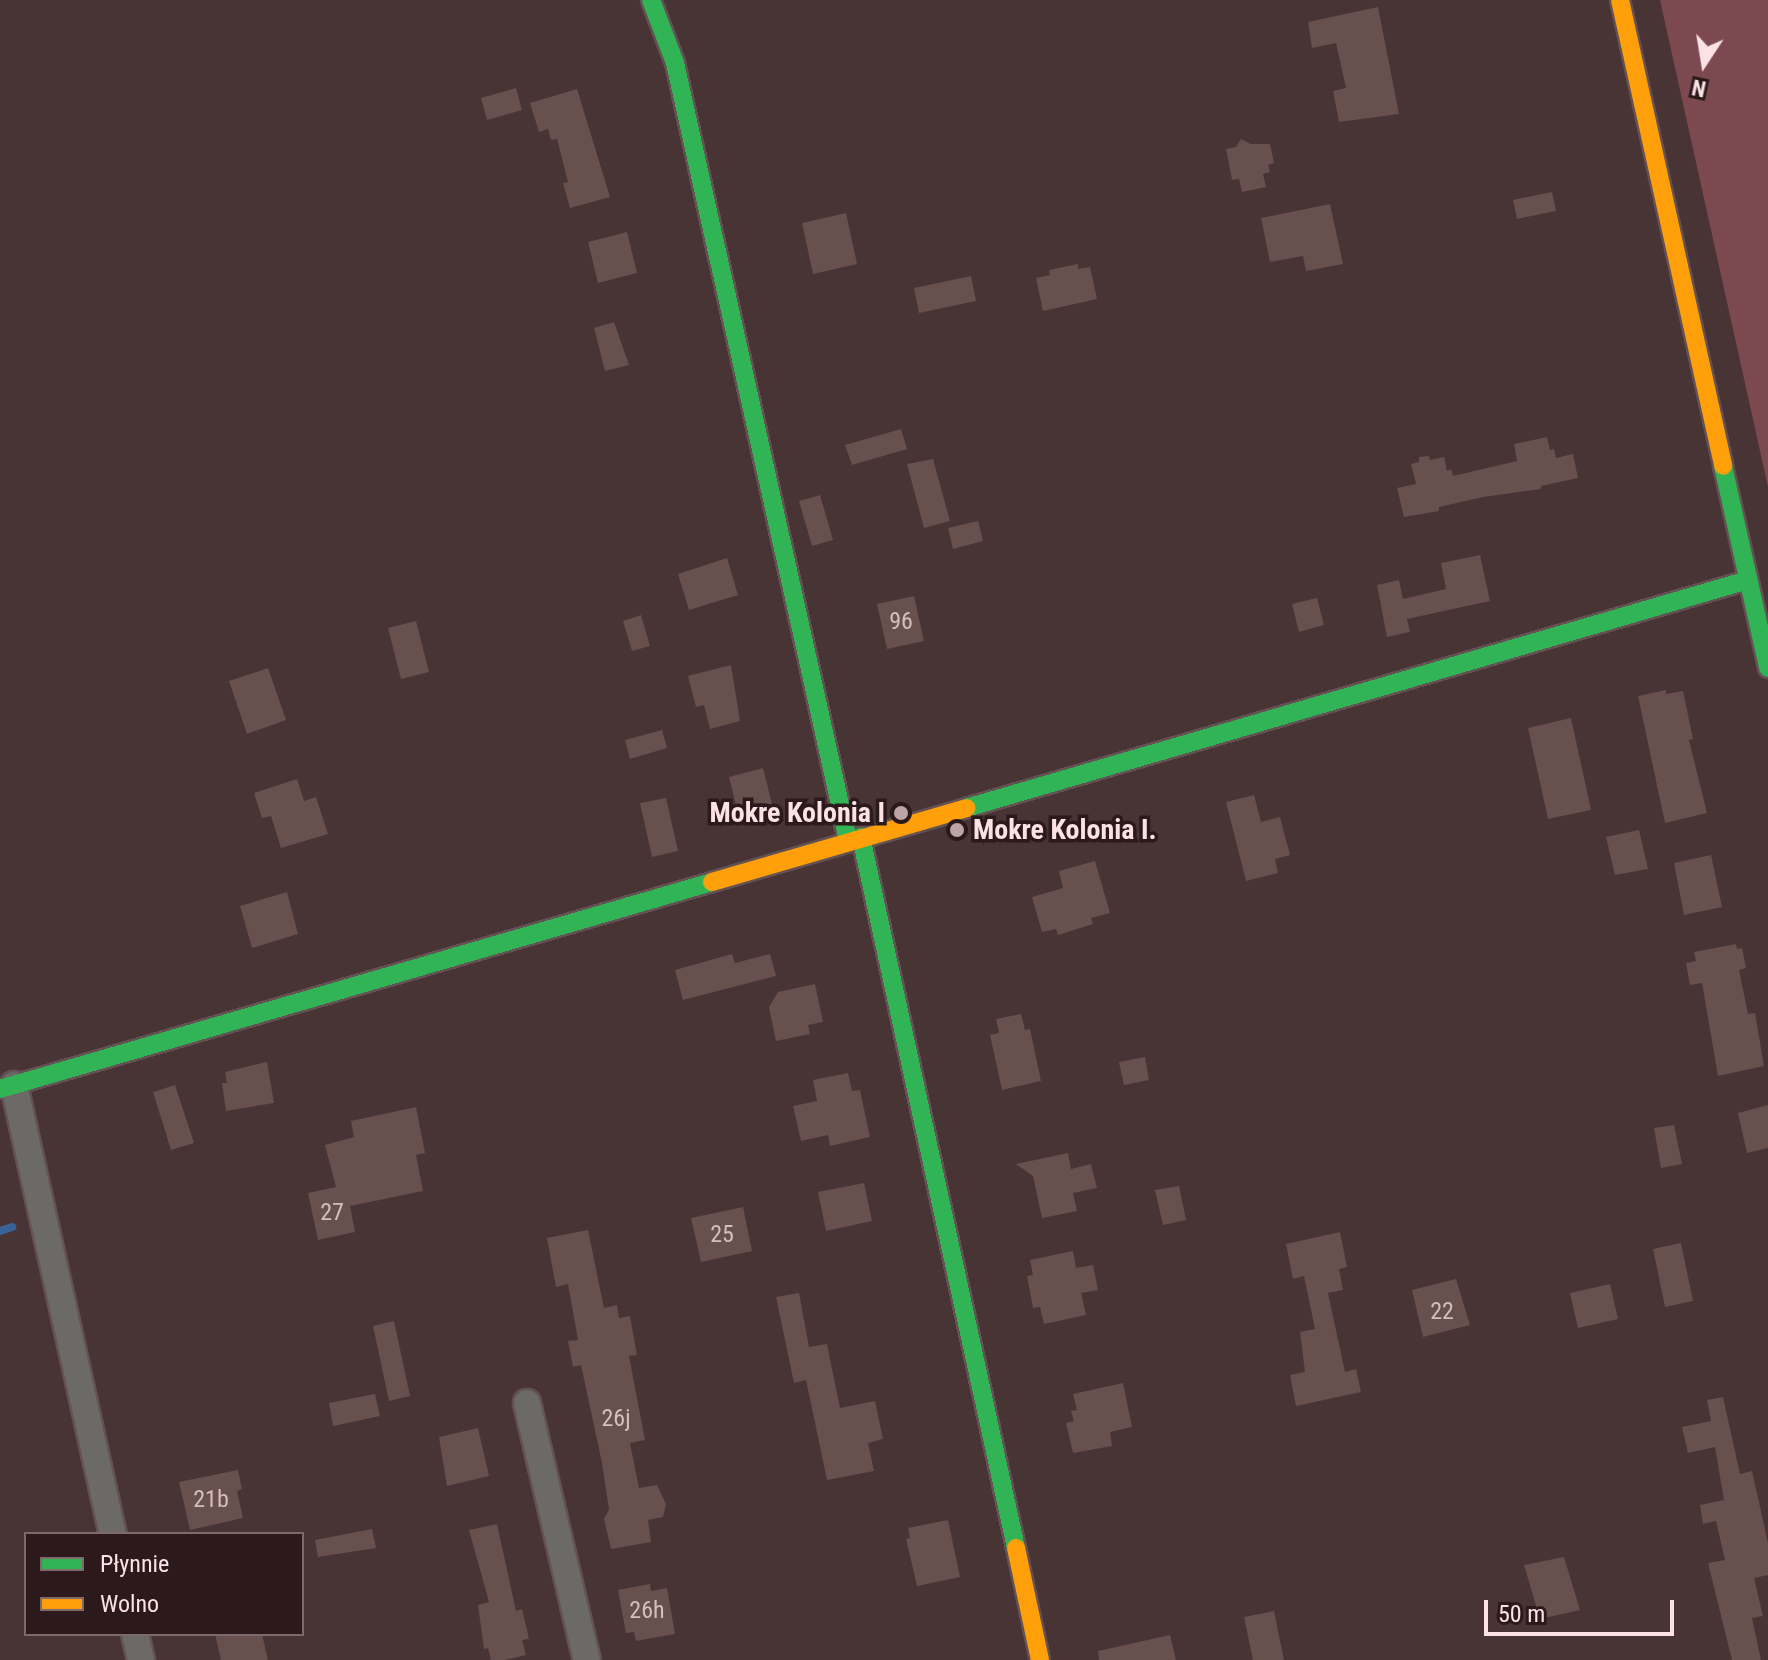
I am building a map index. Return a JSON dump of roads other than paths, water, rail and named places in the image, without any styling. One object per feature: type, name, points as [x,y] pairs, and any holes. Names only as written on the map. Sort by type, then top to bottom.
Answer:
[{"type":"street","points":[[651,0],[675,63],[1040,1660]]},
{"type":"street","points":[[1620,0],[1768,668]]},
{"type":"street","points":[[113,1532],[7,1087],[1748,580]]},
{"type":"street","points":[[527,1403],[587,1660]]},
{"type":"street","points":[[135,1636],[141,1660]]},
{"type":"waterway","points":[[0,1231],[12,1227]]},
{"type":"place","name":"Mokre Kolonia I","points":[[901,813]]},
{"type":"place","name":"Mokre Kolonia I.","points":[[957,830]]}]
